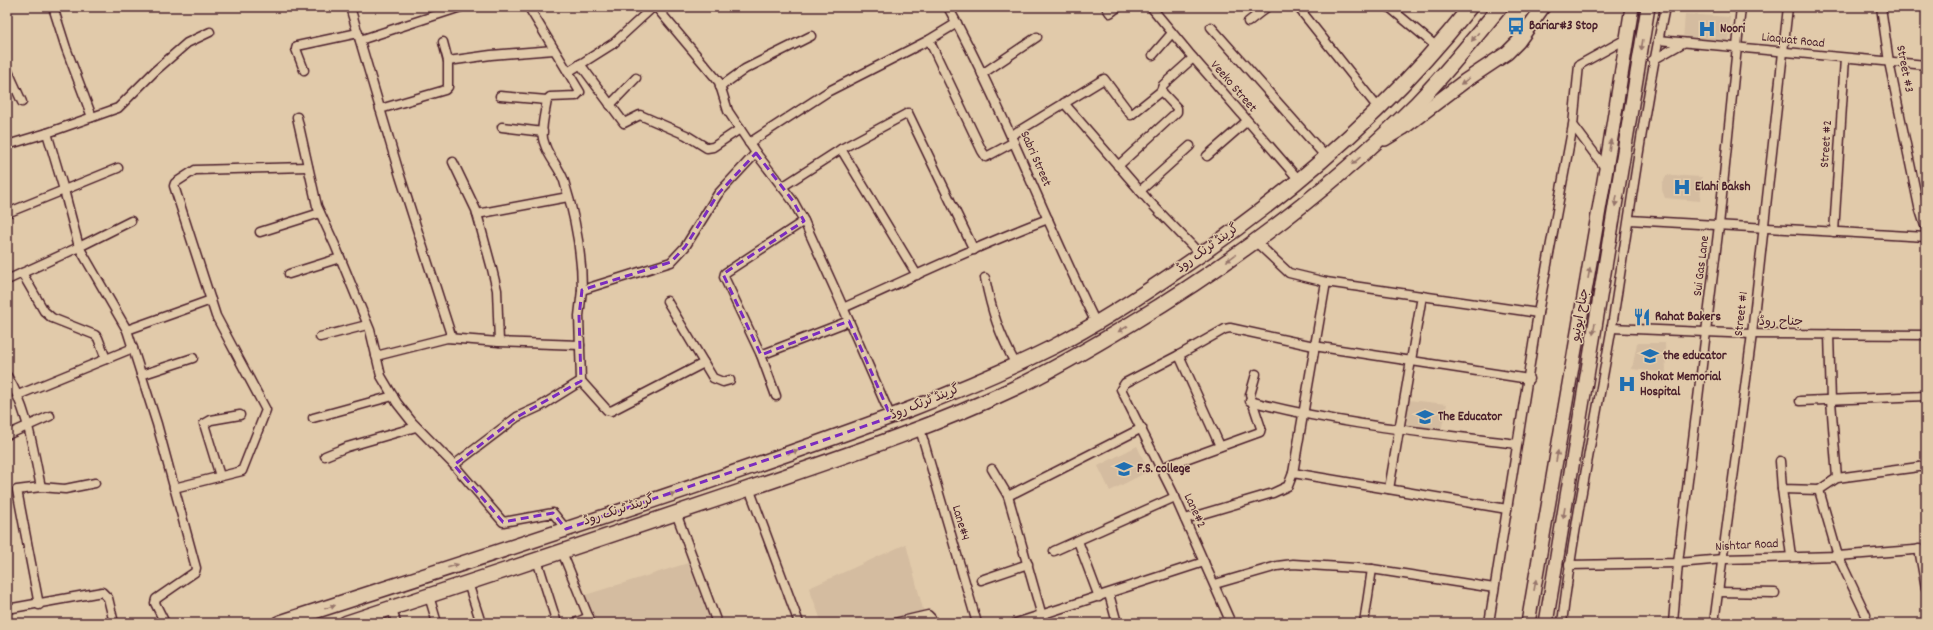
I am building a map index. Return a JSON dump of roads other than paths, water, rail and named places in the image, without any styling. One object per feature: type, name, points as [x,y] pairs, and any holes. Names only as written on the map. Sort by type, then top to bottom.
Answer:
[{"type":"highway","name":"گرینڈ ٹرنک روڈ","points":[[279,623],[307,619],[566,529],[708,482],[891,417],[952,393],[1055,346],[1096,323],[1201,255],[1278,198],[1379,109],[1437,47],[1470,7]]},
{"type":"highway","name":"گرینڈ ٹرنک روڈ","points":[[346,623],[562,552],[920,429],[1017,387],[1064,363],[1170,301],[1255,242],[1292,214],[1373,146],[1419,100],[1470,44],[1500,7]]},
{"type":"highway","points":[[1278,198],[1292,214]]},
{"type":"main road","points":[[1373,146],[1403,128],[1465,81],[1507,53],[1518,42],[1543,7]]},
{"type":"main road","name":"جناح ایونیو","points":[[1528,623],[1606,169],[1632,7]]},
{"type":"main road","name":"جناح ایونیو","points":[[1546,623],[1648,7]]},
{"type":"main road","points":[[1606,169],[1620,173]]},
{"type":"street","points":[[53,7],[66,48],[92,117]]},
{"type":"street","points":[[350,7],[400,176],[452,338]]},
{"type":"street","points":[[304,70],[296,49],[297,46],[359,36],[461,7]]},
{"type":"street","points":[[500,96],[548,100],[550,97],[579,95],[580,92],[530,7]]},
{"type":"street","name":"Sabri Street","points":[[948,7],[1013,138],[1064,259],[1096,323]]},
{"type":"street","points":[[1106,7],[1110,13],[1118,7]]},
{"type":"street","name":"Veeko Street","points":[[1152,7],[1193,58],[1299,180]]},
{"type":"street","points":[[1248,22],[1267,7]]},
{"type":"street","points":[[1298,7],[1379,109]]},
{"type":"street","points":[[1389,7],[1437,47]]},
{"type":"street","points":[[1562,623],[1569,565],[1629,220],[1653,60],[1665,7]]},
{"type":"street","name":"Sui Gas Lane","points":[[1674,623],[1678,563],[1719,225],[1741,7]]},
{"type":"street","name":"Street #1","points":[[1714,623],[1752,334],[1788,7]]},
{"type":"street","name":"Street #3","points":[[1881,7],[1889,62],[1919,206],[1926,230]]},
{"type":"street","points":[[568,72],[614,43],[658,8],[719,82],[728,111],[756,154],[793,201],[804,221],[891,417]]},
{"type":"street","points":[[749,143],[829,90],[929,40],[957,23]]},
{"type":"street","points":[[1211,27],[1326,157]]},
{"type":"street","points":[[7,145],[47,133],[118,108],[155,71],[187,43],[210,32]]},
{"type":"street","points":[[1153,55],[1172,33]]},
{"type":"street","points":[[720,87],[756,62],[811,36]]},
{"type":"street","points":[[982,74],[1037,37]]},
{"type":"street","points":[[1489,623],[1517,444],[1529,379],[1538,313],[1573,125],[1579,65],[1626,39]]},
{"type":"street","points":[[929,40],[986,157],[1064,103],[1104,79],[1131,115],[1161,92],[1164,85],[1193,58]]},
{"type":"street","name":"Liaquat Road","points":[[1658,40],[1926,65]]},
{"type":"street","points":[[380,109],[445,90],[448,86],[448,61],[443,42]]},
{"type":"street","points":[[1653,60],[1683,43]]},
{"type":"street","points":[[448,61],[491,55],[554,50]]},
{"type":"street","name":"Street #2","points":[[1834,232],[1845,58]]},
{"type":"street","points":[[580,64],[624,123],[640,115],[686,135],[707,148],[713,147],[740,129]]},
{"type":"street","points":[[7,69],[22,102]]},
{"type":"street","points":[[610,105],[636,78]]},
{"type":"street","points":[[1118,166],[1176,112],[1177,108],[1161,92]]},
{"type":"street","points":[[548,100],[542,132],[544,145],[563,178],[580,249],[582,290],[579,316],[581,381],[607,410],[611,411],[704,363]]},
{"type":"street","points":[[1064,103],[1140,191],[1201,255]]},
{"type":"street","points":[[782,187],[842,149],[908,113],[974,250]]},
{"type":"street","points":[[297,117],[320,213],[367,324],[381,376],[393,396],[416,427],[454,465],[503,522],[553,513],[566,529]]},
{"type":"street","points":[[1207,156],[1247,121]]},
{"type":"street","points":[[1573,125],[1606,169]]},
{"type":"street","points":[[502,127],[542,132]]},
{"type":"street","points":[[47,133],[79,247],[127,330],[196,568],[195,572],[156,599],[155,603],[165,623]]},
{"type":"street","points":[[1140,191],[1190,146]]},
{"type":"street","points":[[842,149],[917,275]]},
{"type":"street","points":[[582,290],[671,262],[685,247],[718,194],[756,154]]},
{"type":"street","points":[[453,162],[476,210],[497,290],[499,342]]},
{"type":"street","points":[[174,488],[242,471],[266,410],[216,316],[174,186],[175,182],[195,170],[308,166]]},
{"type":"street","points":[[7,213],[118,168]]},
{"type":"street","points":[[476,214],[568,198]]},
{"type":"street","points":[[260,232],[320,213]]},
{"type":"street","points":[[843,308],[974,250],[1001,236],[1048,219]]},
{"type":"street","points":[[1629,220],[1926,237]]},
{"type":"street","points":[[7,280],[131,221]]},
{"type":"street","points":[[776,396],[761,356],[724,277],[725,273],[804,221]]},
{"type":"street","points":[[1255,242],[1289,273],[1326,282],[1538,313]]},
{"type":"street","points":[[289,274],[340,258]]},
{"type":"street","points":[[22,273],[44,311],[52,318],[95,335],[98,338],[106,359]]},
{"type":"street","points":[[985,278],[993,317],[1004,344],[1016,365]]},
{"type":"street","points":[[1185,519],[1272,493],[1288,486],[1293,473],[1326,282]]},
{"type":"street","points":[[1389,489],[1422,296]]},
{"type":"street","points":[[127,330],[211,300]]},
{"type":"street","points":[[666,301],[713,378],[723,382],[730,380]]},
{"type":"street","points":[[761,356],[849,321]]},
{"type":"street","points":[[320,337],[367,324]]},
{"type":"street","points":[[1220,446],[1179,355],[1225,329],[1230,328],[1314,346],[1411,362],[1529,379]]},
{"type":"street","name":"جناح روڈ","points":[[1611,328],[1752,334],[1926,334]]},
{"type":"street","points":[[1829,334],[1831,401],[1837,478]]},
{"type":"street","points":[[376,356],[447,338],[499,342],[580,345]]},
{"type":"street","points":[[18,395],[133,348]]},
{"type":"street","name":"Lane#2","points":[[1179,355],[1125,383],[1121,388],[1175,497],[1215,584],[1231,623]]},
{"type":"street","points":[[141,375],[193,358]]},
{"type":"street","points":[[1161,468],[1260,432],[1261,428],[1250,401],[1250,395],[1256,374]]},
{"type":"street","points":[[7,376],[18,395],[27,426],[41,487]]},
{"type":"street","points":[[454,465],[517,418],[553,399],[581,381]]},
{"type":"street","points":[[313,418],[393,396]]},
{"type":"street","points":[[1800,402],[1926,396]]},
{"type":"street","points":[[1250,401],[1303,413],[1399,429],[1517,444]]},
{"type":"street","points":[[220,476],[204,424],[211,420],[240,415]]},
{"type":"street","points":[[7,435],[50,416]]},
{"type":"street","points":[[325,456],[416,427]]},
{"type":"street","points":[[1008,496],[1142,428]]},
{"type":"street","name":"Lane#4","points":[[920,429],[977,623]]},
{"type":"street","points":[[1780,461],[1782,489],[1791,556]]},
{"type":"street","points":[[1571,465],[1587,466]]},
{"type":"street","points":[[1782,489],[1819,490],[1837,478],[1926,466]]},
{"type":"street","points":[[992,469],[1008,496],[1042,616]]},
{"type":"street","points":[[1293,473],[1507,509]]},
{"type":"street","points":[[39,604],[16,490],[41,487],[65,489],[95,483]]},
{"type":"street","points":[[749,488],[799,623]]},
{"type":"street","points":[[1819,490],[1838,556],[1866,615]]},
{"type":"street","points":[[1054,551],[1175,497]]},
{"type":"street","points":[[676,513],[717,623]]},
{"type":"street","points":[[1078,540],[1099,597]]},
{"type":"street","points":[[1922,549],[1926,588]]},
{"type":"street","name":"Nishtar Road","points":[[1569,565],[1678,563],[1723,559],[1791,556],[1838,556],[1922,549]]},
{"type":"street","points":[[562,552],[590,620],[575,623]]},
{"type":"street","points":[[537,560],[557,623]]},
{"type":"street","points":[[1016,623],[1042,616],[1204,562]]},
{"type":"street","points":[[981,580],[1028,564]]},
{"type":"street","points":[[1215,584],[1277,566],[1293,564],[1372,569],[1494,588]]},
{"type":"street","points":[[1364,623],[1372,569]]},
{"type":"street","points":[[468,583],[481,623]]},
{"type":"street","points":[[7,609],[102,592],[108,598],[114,623]]},
{"type":"street","points":[[1718,592],[1775,593]]},
{"type":"street","points":[[1109,594],[1117,623]]},
{"type":"street","points":[[429,596],[438,623]]},
{"type":"street","points":[[392,608],[396,623]]},
{"type":"street","points":[[894,623],[928,615],[932,618],[933,623]]},
{"type":"place","name":"Bariar#3 Stop","points":[[1516,26]]},
{"type":"place","name":"Noori","points":[[1707,29]]},
{"type":"place","name":"Elahi Baksh","points":[[1682,187]]},
{"type":"place","name":"Rahat Bakers","points":[[1642,317]]},
{"type":"place","name":"the educator","points":[[1650,356]]},
{"type":"place","name":"Shokat Memorial Hospital","points":[[1627,384]]},
{"type":"place","name":"The Educator","points":[[1425,417]]},
{"type":"place","name":"F.S. college","points":[[1124,469]]}]
